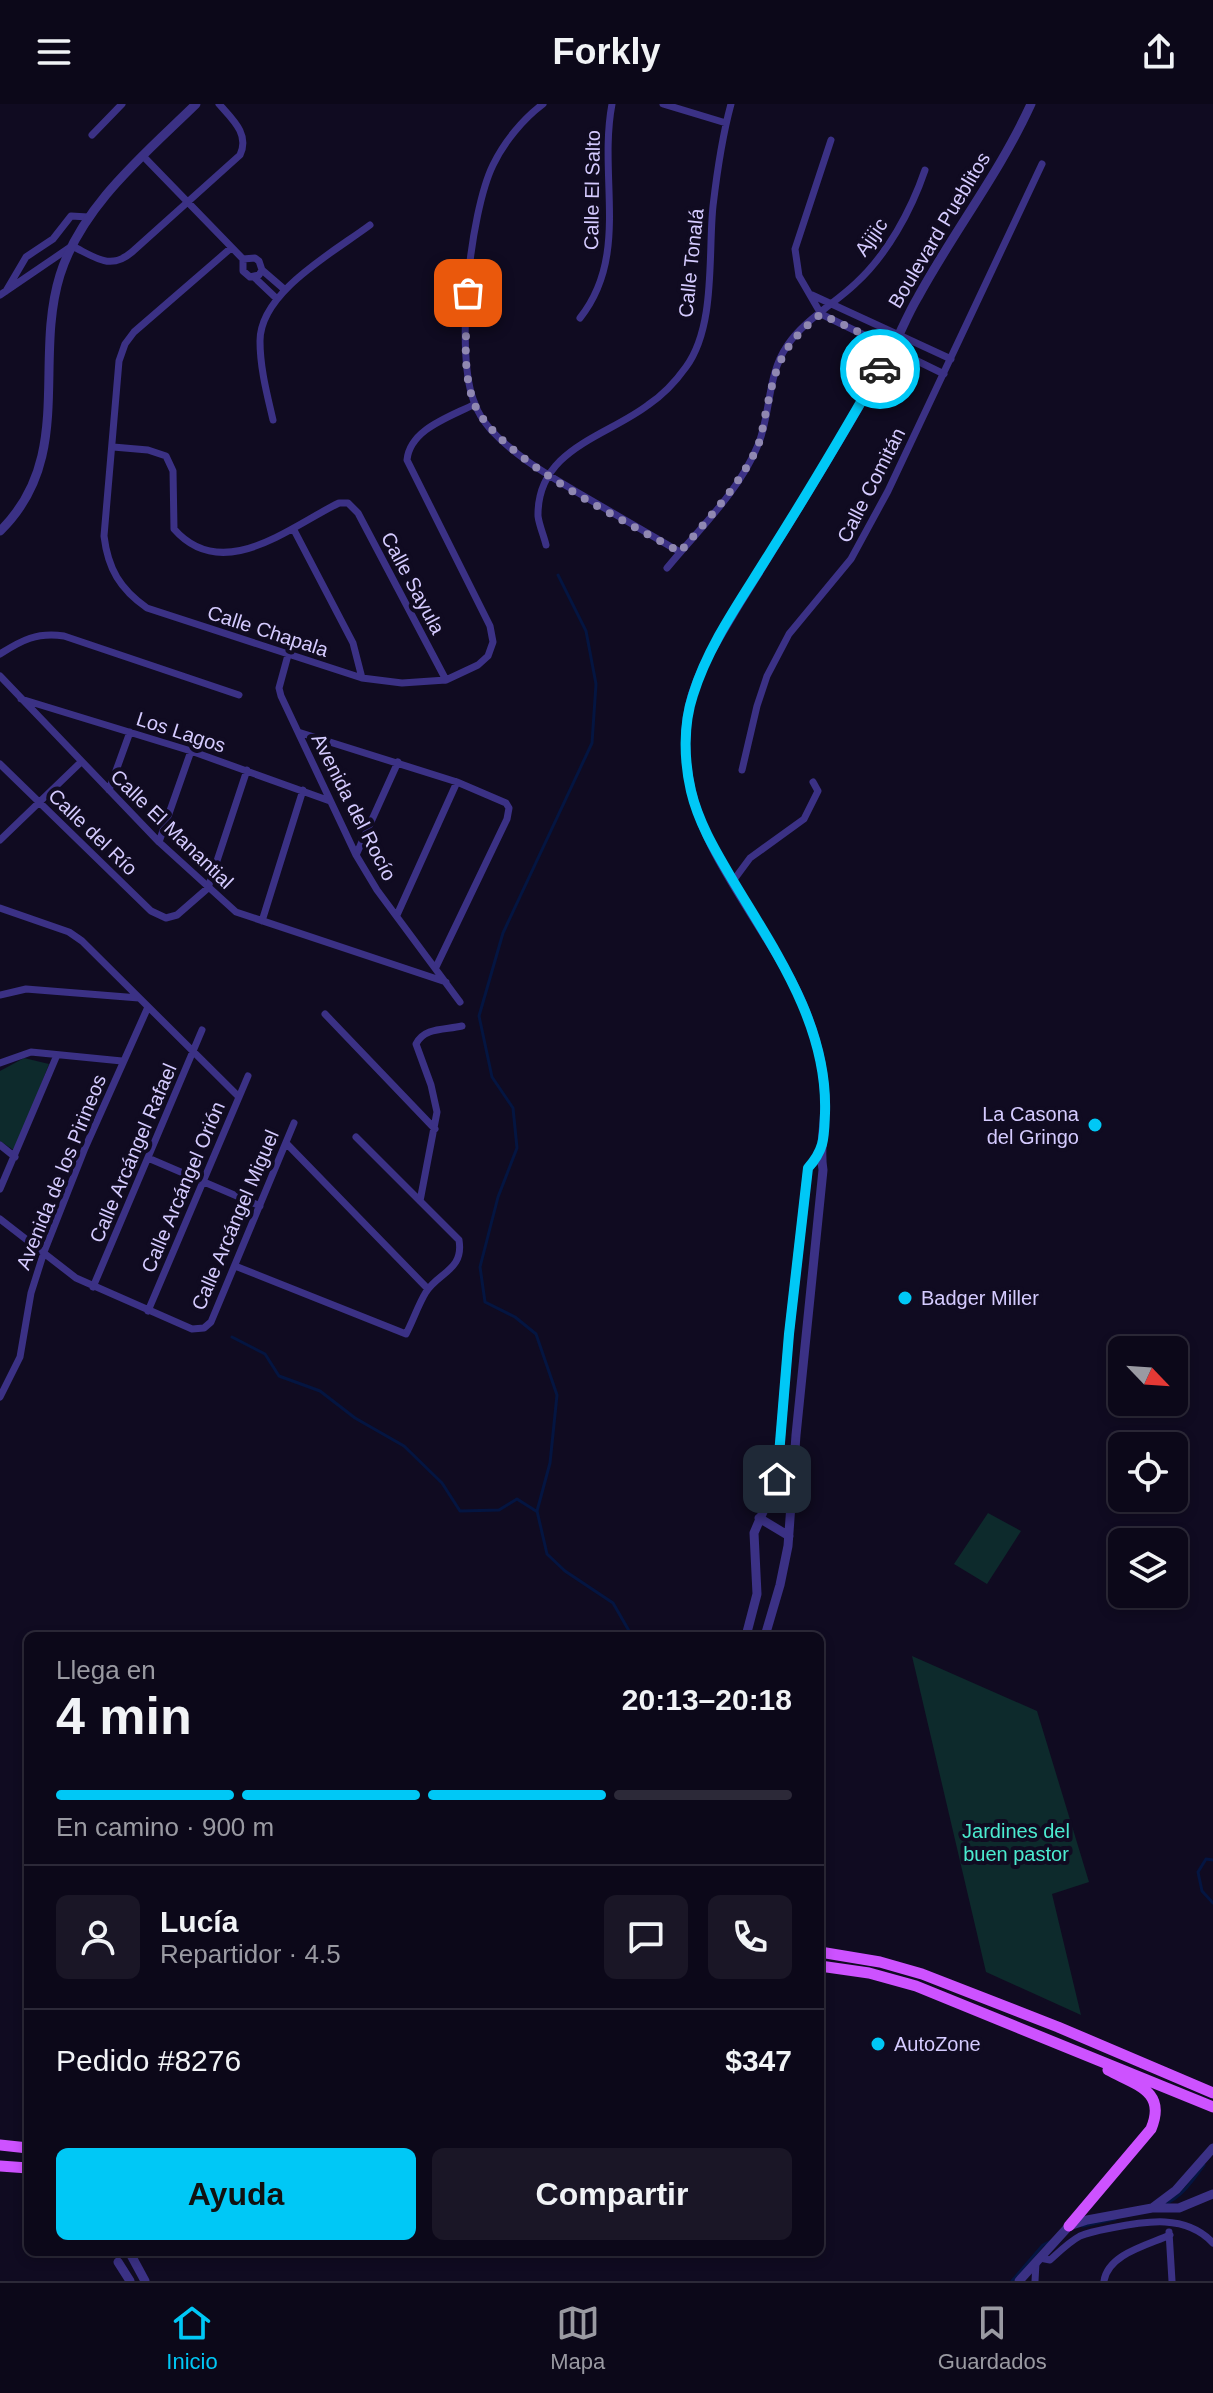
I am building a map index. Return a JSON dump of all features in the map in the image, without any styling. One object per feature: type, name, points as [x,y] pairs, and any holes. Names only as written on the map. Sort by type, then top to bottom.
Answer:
[{"type":"main road","points":[[824,1953],[880,1962],[922,1974],[1058,2027],[1213,2093]]},
{"type":"main road","points":[[824,1967],[899,1980],[1213,2107]]},
{"type":"main road","points":[[1062,2044],[1149,2092],[1157,2113],[1151,2129],[1069,2226]]},
{"type":"main road","points":[[0,2134],[24,2147]]},
{"type":"main road","points":[[0,2145],[24,2148]]},
{"type":"main road","points":[[0,2166],[24,2168]]},
{"type":"street","points":[[104,104],[113,114]]},
{"type":"street","points":[[92,135],[122,104]]},
{"type":"street","points":[[0,531],[19,508],[43,457],[48,428],[53,310],[60,275],[72,246],[88,217],[196,104]]},
{"type":"street","points":[[72,246],[103,261],[118,261],[240,155],[244,137],[219,104]]},
{"type":"street","points":[[543,104],[510,138],[493,164],[482,194],[469,264],[466,352],[468,381],[475,404],[489,428],[512,450],[680,552]]},
{"type":"street","name":"Calle El Salto","points":[[580,318],[603,280],[608,256],[610,225],[606,164],[612,104]]},
{"type":"street","points":[[663,104],[726,123]]},
{"type":"street","name":"Calle Tonalá","points":[[546,545],[538,516],[549,475],[562,458],[582,443],[647,407],[689,364],[706,312],[713,205],[731,104]]},
{"type":"street","name":"Boulevard Pueblitos","points":[[766,1632],[780,1585],[789,1536],[805,1335],[823,1170],[820,1155],[825,1101],[818,1047],[787,972],[703,826],[691,793],[685,756],[692,698],[713,647],[892,348],[918,297],[1017,135],[1031,104]]},
{"type":"street","points":[[831,140],[795,249],[799,276],[824,312],[944,374]]},
{"type":"street","points":[[143,156],[231,248],[243,259],[255,258],[259,261],[262,270],[284,289]]},
{"type":"street","name":"Calle Comitán","points":[[742,770],[767,676],[789,634],[851,559],[888,491],[1042,164]]},
{"type":"street","name":"Ajijic","points":[[667,568],[745,470],[759,443],[775,370],[787,346],[858,282],[881,254],[918,191],[925,170]]},
{"type":"street","points":[[3,293],[26,257],[44,247],[71,216],[88,217]]},
{"type":"street","points":[[273,420],[262,370],[260,338],[265,315],[284,289],[370,225]]},
{"type":"street","points":[[3,293],[72,246]]},
{"type":"street","name":"Calle Chapala","points":[[231,248],[134,332],[125,344],[116,374],[113,447],[104,536],[109,566],[120,584],[147,608],[362,678],[402,683],[446,680],[478,665],[488,656],[493,642],[490,626],[407,460],[412,441],[420,433],[475,404]]},
{"type":"street","points":[[243,259],[246,275],[255,278],[276,298]]},
{"type":"street","points":[[255,278],[262,270]]},
{"type":"street","points":[[812,295],[951,359]]},
{"type":"street","points":[[113,447],[148,450],[166,456],[173,471],[174,529],[181,538],[229,553],[244,551],[294,530],[353,643],[362,678]]},
{"type":"street","name":"Calle Sayula","points":[[294,530],[328,508],[348,503],[358,513],[446,680]]},
{"type":"street","points":[[0,654],[25,638],[36,635],[64,636],[239,695]]},
{"type":"street","name":"Avenida del Rocío","points":[[288,655],[279,688],[356,855],[377,890],[460,1002]]},
{"type":"street","name":"Calle El Manantial","points":[[0,676],[159,842],[236,912],[446,982]]},
{"type":"street","name":"Los Lagos","points":[[20,698],[191,751],[330,801]]},
{"type":"street","points":[[109,790],[130,732]]},
{"type":"street","points":[[298,732],[457,782],[499,799],[509,808],[507,819],[436,967]]},
{"type":"street","points":[[159,842],[191,751]]},
{"type":"street","points":[[0,840],[81,762]]},
{"type":"street","points":[[356,855],[398,762]]},
{"type":"street","name":"Calle del Río","points":[[0,764],[151,911],[166,918],[177,915],[208,888]]},
{"type":"street","points":[[208,888],[247,770]]},
{"type":"street","points":[[397,915],[457,782]]},
{"type":"street","points":[[733,881],[750,858],[804,819],[818,791],[813,782]]},
{"type":"street","points":[[262,921],[303,790]]},
{"type":"street","points":[[0,908],[69,932],[99,956],[239,1097]]},
{"type":"street","points":[[0,995],[26,989],[139,998]]},
{"type":"street","name":"Avenida de los Pirineos","points":[[0,1397],[20,1357],[31,1293],[44,1252],[85,1148],[148,1007]]},
{"type":"street","points":[[325,1014],[435,1129]]},
{"type":"street","points":[[420,1201],[437,1112],[416,1044],[422,1035],[442,1028],[462,1026]]},
{"type":"street","name":"Calle Arcángel Rafael","points":[[93,1287],[202,1030]]},
{"type":"street","points":[[0,1063],[31,1052],[122,1061]]},
{"type":"street","points":[[0,1189],[57,1055]]},
{"type":"street","name":"Calle Arcángel Orión","points":[[148,1311],[248,1076]]},
{"type":"street","name":"Calle Arcángel Miguel","points":[[148,1311],[192,1329],[204,1328],[211,1322],[294,1123]]},
{"type":"street","points":[[235,1266],[406,1334],[428,1289],[455,1266],[461,1248],[459,1240],[356,1137]]},
{"type":"street","points":[[286,1143],[428,1289]]},
{"type":"street","points":[[0,1145],[15,1157]]},
{"type":"street","name":"Boulevard Pueblitos","points":[[747,1632],[757,1594],[753,1544],[759,1518],[777,1479],[789,1334],[808,1168],[820,1155]]},
{"type":"street","points":[[148,1158],[260,1206]]},
{"type":"street","points":[[0,1219],[76,1278],[148,1311]]},
{"type":"street","points":[[789,1334],[805,1335]]},
{"type":"street","points":[[759,1518],[789,1536]]},
{"type":"street","points":[[1152,2208],[1176,2190],[1213,2148]]},
{"type":"street","points":[[1019,2281],[1069,2226],[1152,2208],[1179,2208],[1213,2194]]},
{"type":"street","points":[[1038,2260],[1050,2260],[1069,2243],[1089,2233],[1159,2220],[1190,2227],[1213,2243]]},
{"type":"street","points":[[1168,2222],[1172,2281]]},
{"type":"street","points":[[1104,2281],[1106,2271],[1115,2260],[1170,2235]]},
{"type":"street","points":[[132,2256],[145,2281]]},
{"type":"street","points":[[115,2257],[130,2281]]},
{"type":"street","points":[[1035,2281],[1038,2260]]},
{"type":"green space","points":[[24,1058],[49,1064],[15,1151],[0,1141],[0,1071]]},
{"type":"green space","points":[[988,1513],[1021,1531],[987,1584],[954,1564]]},
{"type":"green space","name":"Jardines del buen pastor","points":[[912,1656],[1037,1711],[1089,1882],[1052,1894],[1081,2015],[986,1972]]},
{"type":"waterway","points":[[558,575],[586,631],[596,684],[592,743],[503,933],[479,1016],[492,1077],[513,1108],[517,1148],[498,1197],[480,1267],[485,1302],[515,1317],[536,1334],[557,1395],[550,1463],[537,1511],[547,1554],[565,1571],[613,1603],[630,1632]]},
{"type":"waterway","points":[[232,1337],[265,1354],[279,1376],[320,1391],[355,1418],[404,1446],[442,1483],[460,1511],[499,1510],[517,1499],[536,1511]]},
{"type":"waterway","points":[[1213,1860],[1206,1859],[1198,1872],[1202,1891],[1213,1903]]},
{"type":"waterway","points":[[1164,2204],[1181,2193],[1204,2165]]},
{"type":"waterway","points":[[1083,2226],[1115,2219]]},
{"type":"waterway","points":[[1012,2281],[1043,2245],[1051,2241]]},
{"type":"way so far","points":[[468,293],[468,381],[475,404],[489,428],[529,463],[680,552],[745,470],[759,443],[775,370],[787,346],[803,328],[821,314],[892,348],[880,369]]},
{"type":"place","name":"La Casona del Gringo","points":[[1095,1125]]},
{"type":"place","name":"Badger Miller","points":[[905,1298]]},
{"type":"place","name":"AutoZone","points":[[878,2044]]},
{"type":"route","points":[[777,1479],[789,1334],[808,1168],[820,1155],[824,1137],[823,1074],[805,1009],[698,814],[685,756],[686,737],[692,698],[713,647],[880,369]]}]
